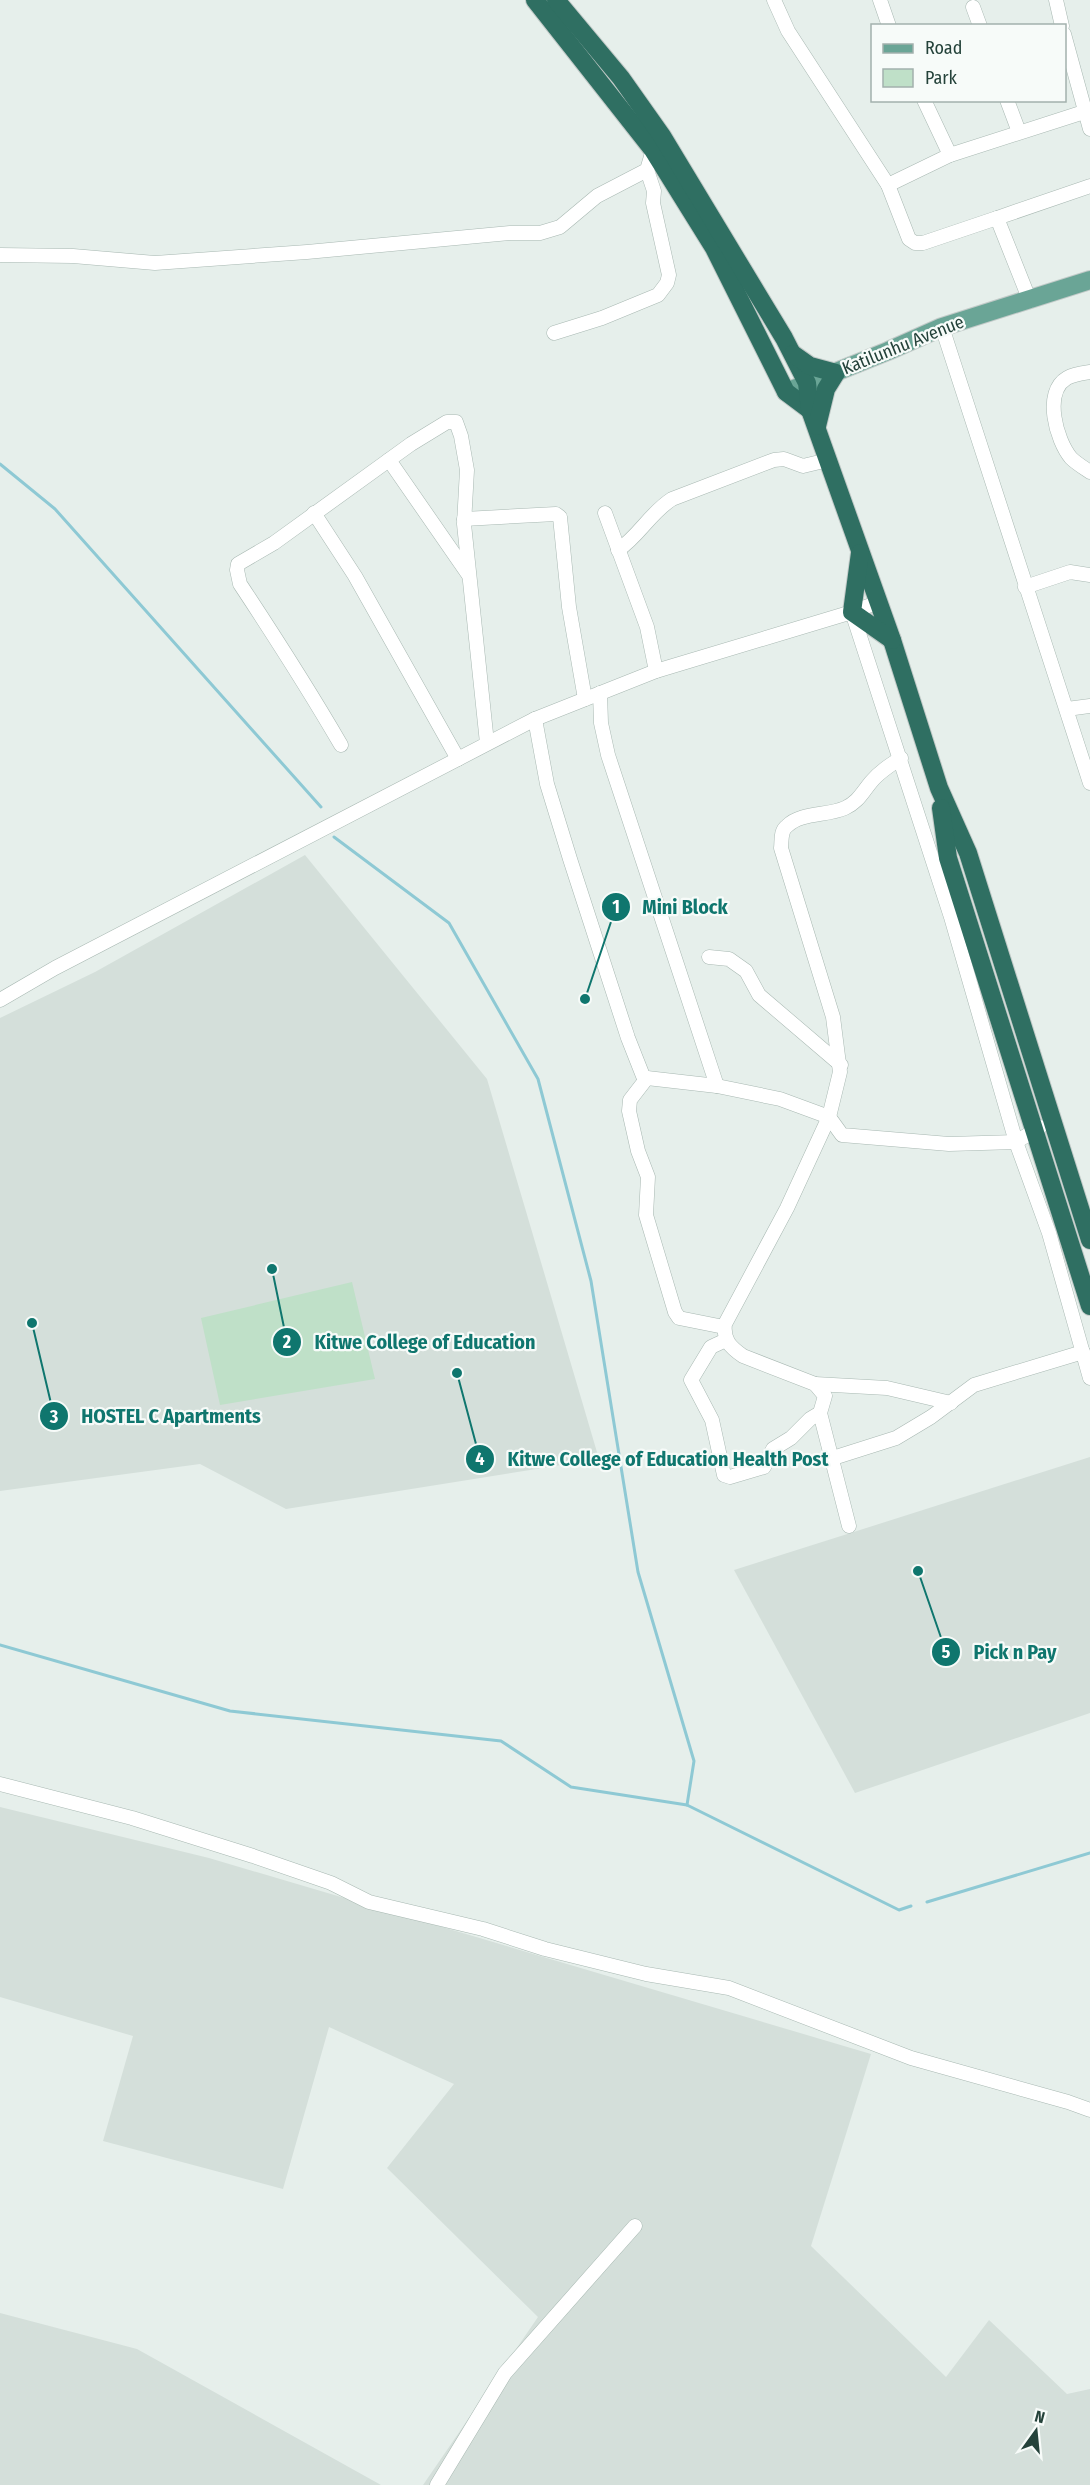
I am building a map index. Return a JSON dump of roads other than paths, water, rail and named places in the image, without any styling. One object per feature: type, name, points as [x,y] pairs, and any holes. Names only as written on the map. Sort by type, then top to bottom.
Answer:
[{"type":"highway","points":[[535,0],[653,150],[714,248],[786,392],[813,418]]},
{"type":"highway","points":[[556,0],[621,78],[662,136],[759,294],[807,383],[813,418],[892,640],[939,788],[968,853],[1090,1240]]},
{"type":"highway","points":[[791,353],[810,366],[836,373],[813,418]]},
{"type":"highway","points":[[860,548],[852,612],[892,640]]},
{"type":"highway","points":[[939,788],[948,858],[1090,1306]]},
{"type":"main road","name":"Katilunhu Avenue","points":[[786,392],[942,327],[1030,301],[1090,280]]},
{"type":"street","points":[[774,0],[788,31],[888,185],[909,239],[915,243],[923,243],[1090,186]]},
{"type":"street","points":[[880,0],[888,24]]},
{"type":"street","points":[[1056,0],[1062,24]]},
{"type":"street","points":[[973,7],[979,24]]},
{"type":"street","points":[[1066,38],[1090,129]]},
{"type":"street","points":[[925,102],[950,155]]},
{"type":"street","points":[[1008,102],[1019,132]]},
{"type":"street","points":[[888,185],[950,155],[1084,112]]},
{"type":"street","points":[[554,333],[602,318],[658,296],[667,283],[669,275],[653,203],[654,191],[647,170],[653,150]]},
{"type":"street","points":[[0,255],[73,256],[155,263],[510,233],[540,233],[560,227],[597,196],[647,170]]},
{"type":"street","points":[[996,218],[1030,301]]},
{"type":"street","points":[[942,327],[1090,783]]},
{"type":"street","points":[[1090,372],[1068,378],[1058,387],[1052,405],[1059,431],[1071,458],[1090,472]]},
{"type":"street","points":[[341,744],[240,584],[238,564],[274,543],[389,460],[447,422],[456,422],[467,470],[464,519],[487,742]]},
{"type":"street","points":[[618,550],[630,542],[659,507],[672,499],[774,460],[783,459],[803,466],[828,460]]},
{"type":"street","points":[[389,460],[471,577]]},
{"type":"street","points":[[314,513],[355,576],[458,759]]},
{"type":"street","points":[[605,513],[647,627],[656,671]]},
{"type":"street","points":[[464,519],[556,514],[560,517],[569,607],[585,699]]},
{"type":"street","points":[[1025,587],[1070,572],[1090,574]]},
{"type":"street","points":[[0,1000],[56,968],[535,719],[656,671],[879,602]]},
{"type":"street","points":[[852,612],[951,917],[1017,1142],[1049,1233],[1090,1378]]},
{"type":"street","points":[[600,693],[601,723],[608,755],[717,1086]]},
{"type":"street","points":[[1067,710],[1090,706]]},
{"type":"street","points":[[535,719],[547,784],[628,1038],[644,1076],[717,1086],[780,1099],[829,1117],[842,1135],[949,1144],[1017,1142],[1052,1119]]},
{"type":"street","points":[[820,1413],[810,1419],[796,1434],[773,1449],[764,1467],[730,1477],[724,1475],[712,1420],[691,1380],[711,1347],[725,1334],[787,1208],[829,1117],[840,1065],[833,1017],[781,848],[782,833],[787,825],[799,820],[849,807],[858,800],[872,782],[900,758]]},
{"type":"street","points":[[709,957],[729,959],[746,971],[759,995],[840,1065]]},
{"type":"street","points":[[647,1078],[630,1100],[629,1111],[648,1177],[646,1215],[675,1312],[679,1318],[725,1334],[732,1349],[743,1356],[815,1384],[887,1388],[951,1403]]},
{"type":"street","points":[[833,1458],[896,1438],[951,1403],[974,1385],[1083,1352]]},
{"type":"street","points":[[815,1384],[825,1396],[820,1413],[849,1526]]},
{"type":"street","points":[[0,1784],[132,1818],[253,1856],[331,1883],[369,1902],[483,1929],[546,1949],[646,1974],[729,1988],[911,2058],[1090,2110]]},
{"type":"street","points":[[437,2485],[505,2373],[635,2226]]},
{"type":"waterway","points":[[0,464],[55,509],[321,807]]},
{"type":"waterway","points":[[334,837],[449,923],[538,1079],[591,1281],[638,1572],[694,1761],[687,1805]]},
{"type":"waterway","points":[[0,1645],[230,1711],[501,1741],[571,1787],[687,1805],[899,1910],[911,1906]]},
{"type":"waterway","points":[[927,1902],[1090,1853]]},
{"type":"place","name":"Mini Block","points":[[585,999]]},
{"type":"place","name":"Kitwe College of Education","points":[[272,1269]]},
{"type":"place","name":"HOSTEL C Apartments","points":[[32,1323]]},
{"type":"place","name":"Kitwe College of Education Health Post","points":[[457,1373]]},
{"type":"place","name":"Pick n Pay","points":[[918,1571]]}]
